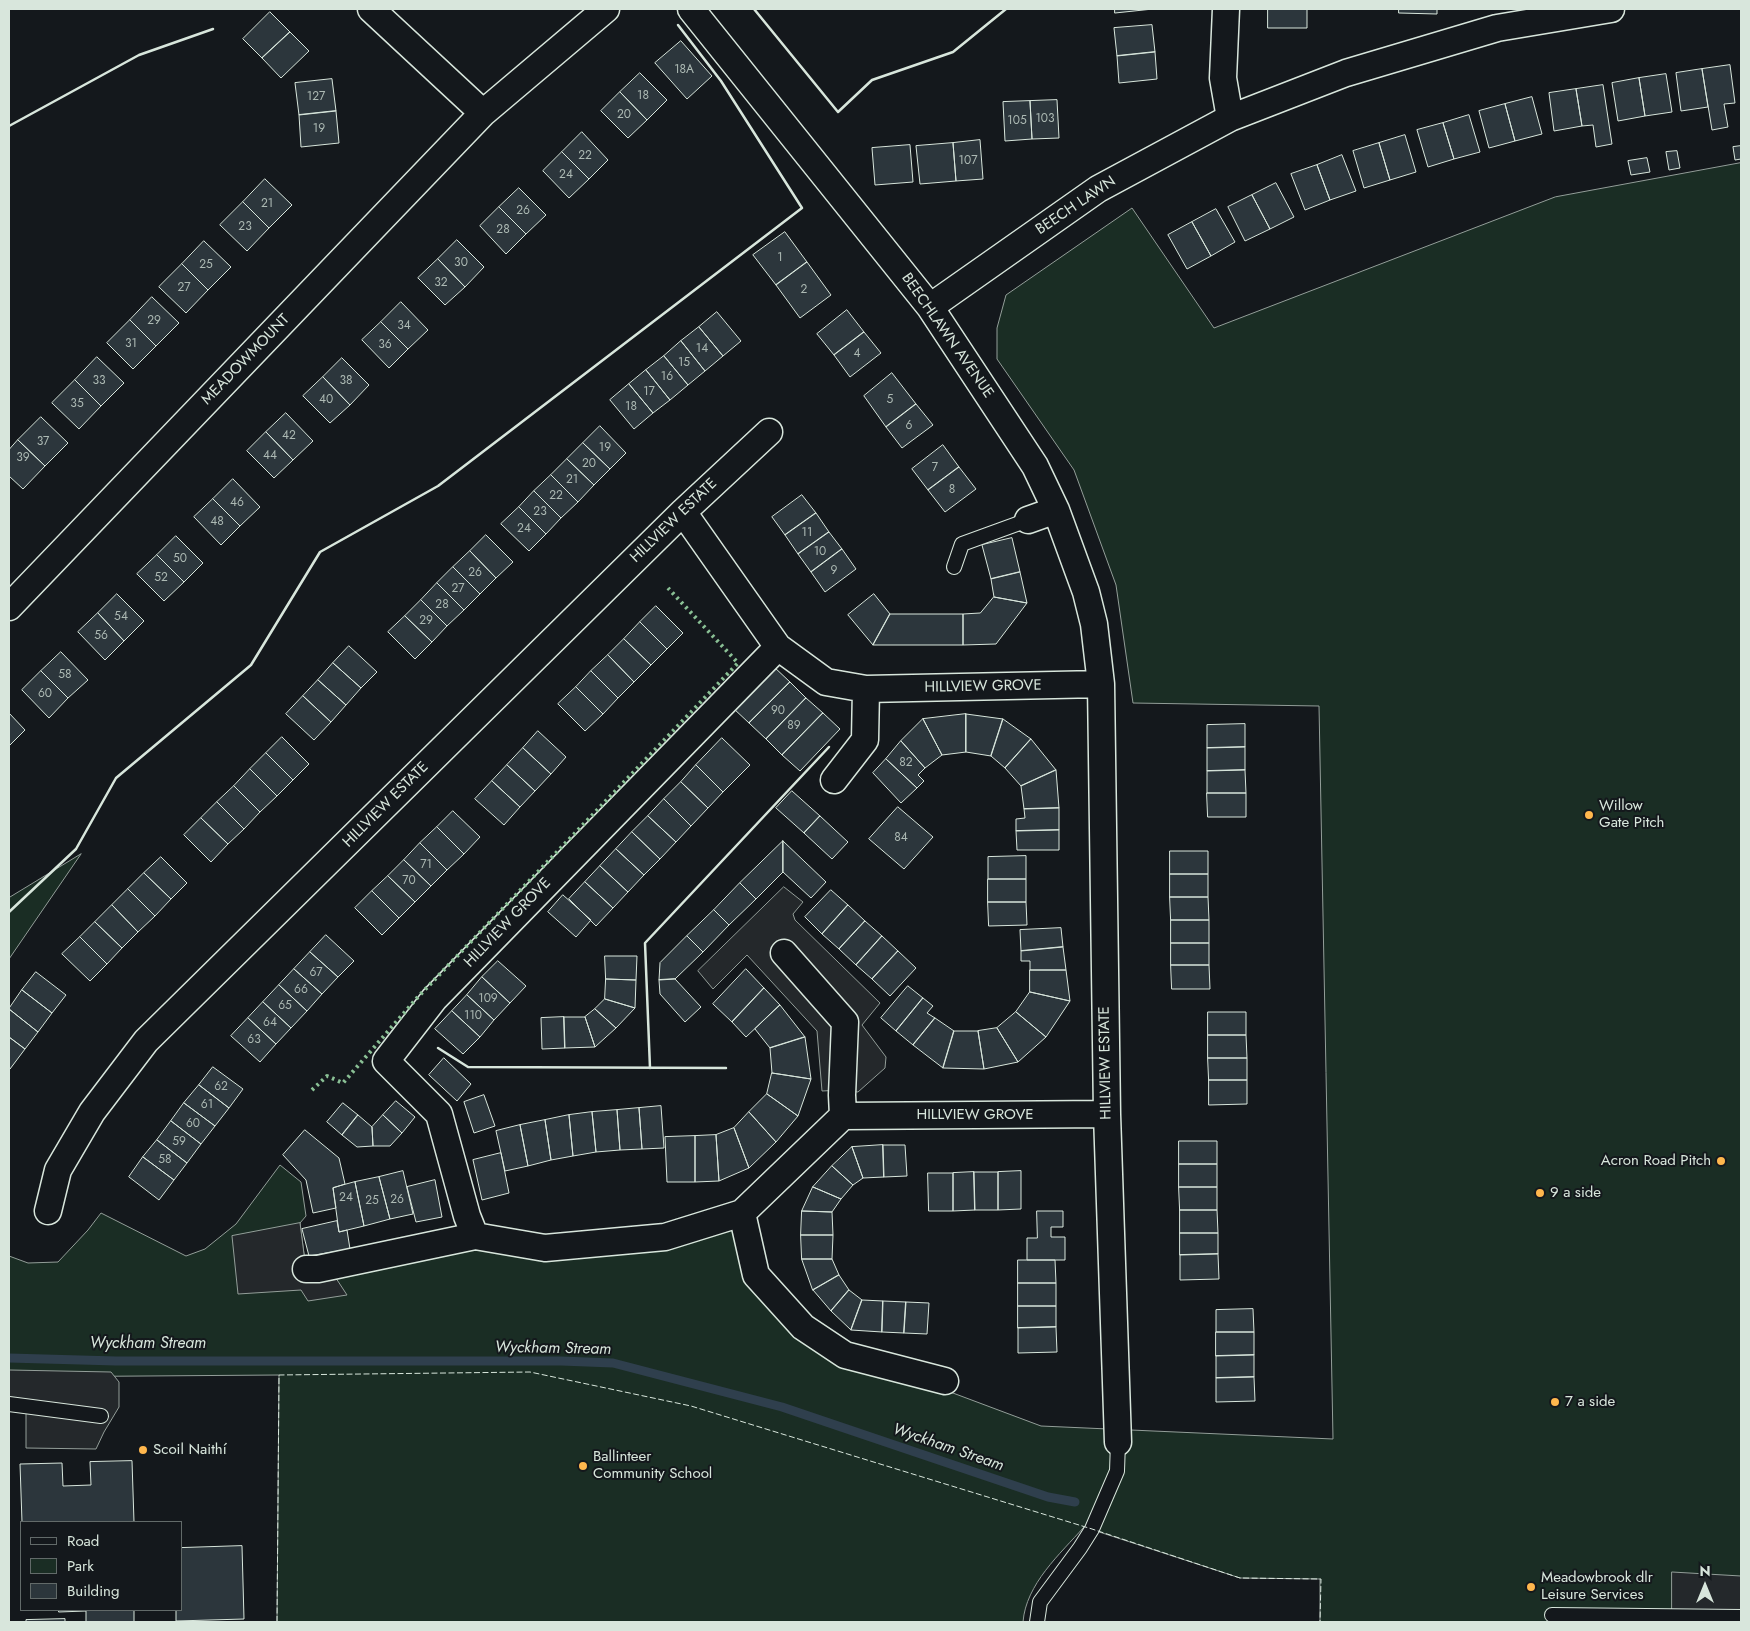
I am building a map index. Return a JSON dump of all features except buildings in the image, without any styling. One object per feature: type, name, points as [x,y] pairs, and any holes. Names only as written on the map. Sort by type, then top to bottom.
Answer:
[{"type":"street","points":[[371,9],[483,113]]},
{"type":"street","name":"MEADOWMOUNT","points":[[9,607],[483,113],[606,9]]},
{"type":"street","name":"BEECHLAWN AVENUE","points":[[691,9],[930,307],[1035,466],[1056,510],[1086,592],[1094,624],[1101,684]]},
{"type":"street","points":[[1226,9],[1223,78],[1230,118]]},
{"type":"street","name":"BEECH LAWN","points":[[930,307],[1098,189],[1230,118],[1346,73],[1497,19],[1611,9]]},
{"type":"street","name":"HILLVIEW ESTATE","points":[[48,1211],[58,1170],[92,1112],[146,1042],[683,512],[769,432]]},
{"type":"street","points":[[1028,520],[1056,510]]},
{"type":"street","name":"HILLVIEW GROVE","points":[[683,512],[778,647],[826,682],[866,689],[1101,684]]},
{"type":"street","name":"HILLVIEW GROVE","points":[[475,1236],[467,1216],[438,1114],[386,1061],[434,999],[778,647]]},
{"type":"street","name":"HILLVIEW ESTATE","points":[[1101,684],[1107,1114],[1118,1442]]},
{"type":"street","points":[[834,780],[865,740],[866,689]]},
{"type":"street","points":[[306,1269],[318,1269],[397,1254],[475,1236],[546,1248],[666,1237],[742,1212],[843,1116],[845,1022],[784,953]]},
{"type":"street","name":"HILLVIEW GROVE","points":[[843,1116],[1107,1114]]},
{"type":"street","points":[[742,1212],[756,1275],[803,1327],[845,1355],[945,1381]]},
{"type":"lane","points":[[954,567],[962,544],[1028,520]]},
{"type":"lane","points":[[9,1404],[101,1416]]},
{"type":"lane","points":[[1037,1622],[1040,1602],[1092,1529],[1117,1471],[1118,1442]]},
{"type":"lane","points":[[1552,1615],[1741,1617]]},
{"type":"green space","points":[[1741,163],[1741,1622],[1320,1622],[1320,1579],[1240,1578],[1084,1527],[1037,1582],[1025,1608],[1023,1622],[277,1622],[279,1375],[9,1377],[9,1256],[28,1263],[58,1262],[101,1213],[186,1256],[205,1249],[236,1224],[280,1165],[301,1182],[306,1216],[300,1223],[305,1262],[393,1247],[551,1248],[737,1220],[798,1335],[1041,1426],[1333,1439],[1319,706],[1133,703],[1116,585],[1074,470],[997,359],[997,328],[1006,295],[1132,208],[1214,328],[1555,197]]},
{"type":"green space","points":[[81,854],[9,959],[9,898]]},
{"type":"shaded area","points":[[784,887],[803,902],[793,914],[795,920],[880,1003],[862,1025],[886,1057],[885,1068],[858,1092],[842,1090],[822,1091],[817,1031],[747,955],[713,989],[698,971]]},
{"type":"shaded area","points":[[300,1223],[306,1269],[330,1269],[347,1295],[308,1301],[301,1290],[238,1294],[232,1236]]},
{"type":"shaded area","points":[[9,1370],[111,1372],[119,1382],[119,1407],[96,1449],[26,1448],[26,1406],[9,1404]]},
{"type":"shaded area","points":[[1672,1572],[1741,1576],[1741,1622],[1672,1622]]},
{"type":"waterway","name":"Wyckham Stream","points":[[9,1358],[116,1361],[561,1361],[613,1363],[782,1407],[1048,1497],[1075,1502]]},
{"type":"hedge","points":[[312,1090],[327,1076],[343,1083],[417,998],[738,663],[668,588]]},
{"type":"fence","points":[[277,1622],[279,1375],[530,1372],[691,1406],[1092,1529],[1240,1578],[1321,1579],[1320,1622]]},
{"type":"wall","points":[[754,9],[838,112],[872,80],[953,52],[1006,9]]},
{"type":"wall","points":[[9,912],[76,849],[116,778],[251,665],[320,552],[438,486],[802,208],[721,81],[678,25]]},
{"type":"wall","points":[[9,126],[139,55],[213,29]]},
{"type":"wall","points":[[650,1068],[645,943],[829,747]]},
{"type":"wall","points":[[438,1048],[468,1067],[726,1068]]},
{"type":"place","name":"Willow Gate Pitch","points":[[1589,815]]},
{"type":"place","name":"Acron Road Pitch","points":[[1721,1161]]},
{"type":"place","name":"9 a side","points":[[1540,1193]]},
{"type":"place","name":"7 a side","points":[[1555,1402]]},
{"type":"place","name":"Scoil Naithí","points":[[143,1450]]},
{"type":"place","name":"Ballinteer Community School","points":[[583,1466]]},
{"type":"place","name":"Meadowbrook dlr Leisure Services","points":[[1531,1587]]}]
